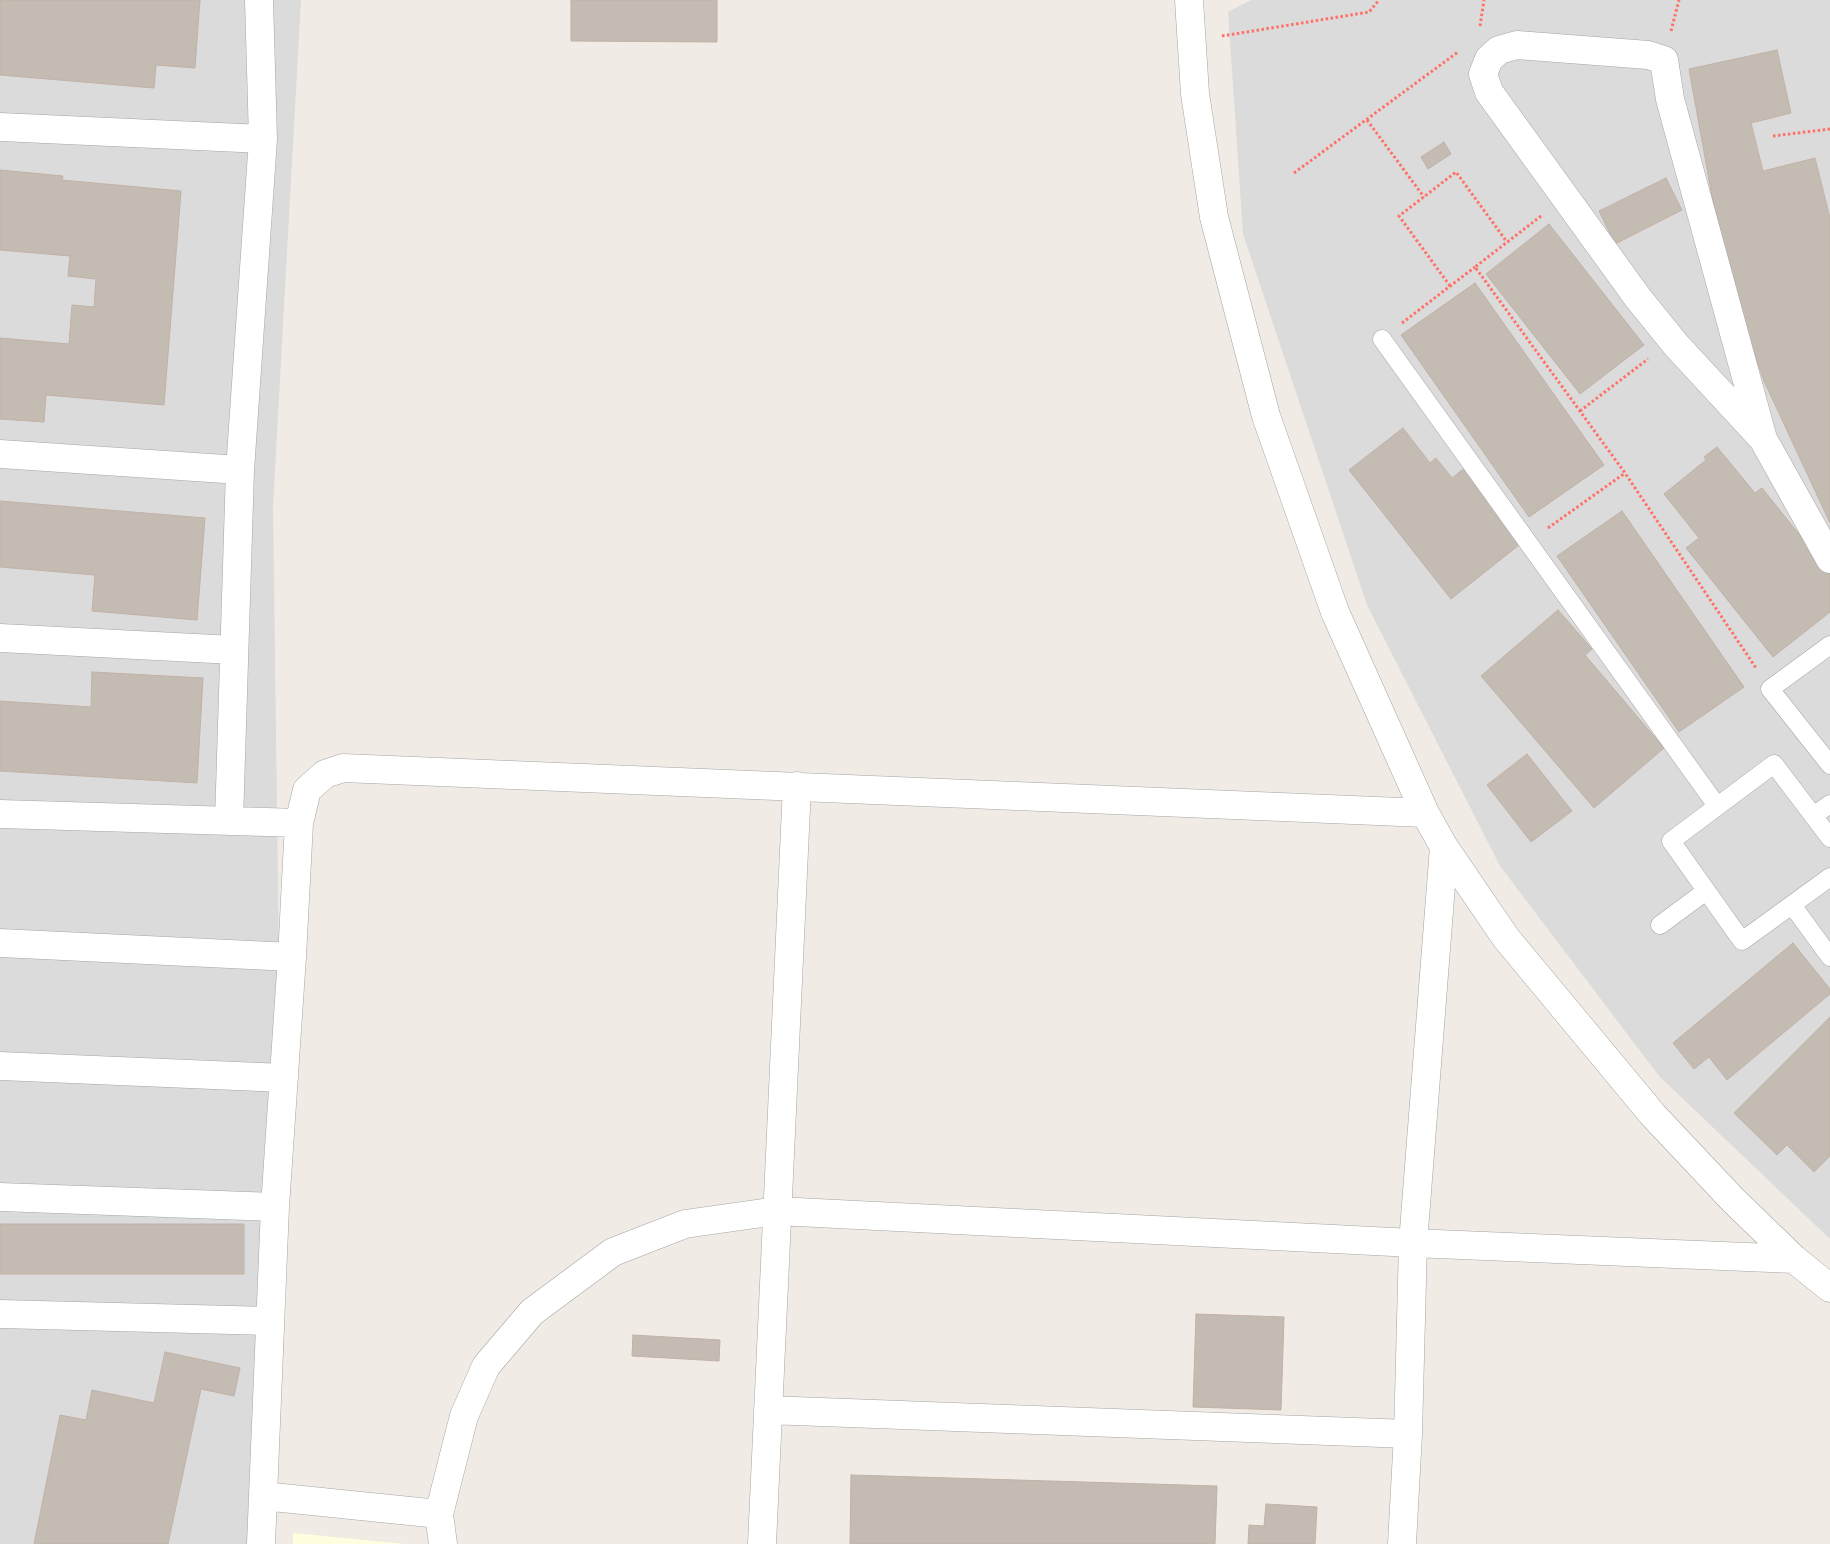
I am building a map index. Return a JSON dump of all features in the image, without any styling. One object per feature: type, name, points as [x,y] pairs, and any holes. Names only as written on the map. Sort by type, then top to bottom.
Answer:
[{"type":"street","points":[[229,821],[240,470],[263,139],[258,0]]},
{"type":"street","points":[[1189,0],[1195,94],[1214,218],[1266,416],[1335,612],[1426,813],[1444,847],[1506,938],[1653,1115],[1733,1200],[1794,1259],[1830,1288]]},
{"type":"street","points":[[1762,440],[1670,99],[1664,60],[1648,55],[1517,45],[1499,50],[1484,48],[1483,74],[1489,92],[1565,198],[1673,341],[1762,440],[1830,558]]},
{"type":"street","points":[[0,127],[263,139]]},
{"type":"street","points":[[0,454],[240,470]]},
{"type":"street","points":[[0,638],[234,650]]},
{"type":"street","points":[[261,1544],[275,1207],[299,823],[307,790],[325,774],[343,768],[1426,813]]},
{"type":"street","points":[[762,1544],[797,786]]},
{"type":"street","points":[[0,814],[299,823]]},
{"type":"street","points":[[1402,1544],[1408,1434],[1413,1243],[1444,847]]},
{"type":"street","points":[[0,943],[292,957]]},
{"type":"street","points":[[0,1066],[284,1078]]},
{"type":"street","points":[[0,1197],[275,1207]]},
{"type":"street","points":[[443,1544],[439,1514],[464,1416],[486,1366],[532,1312],[613,1252],[685,1224],[777,1211],[1413,1243],[1794,1259]]},
{"type":"street","points":[[0,1314],[270,1321]]},
{"type":"street","points":[[768,1410],[1408,1434]]},
{"type":"street","points":[[263,1496],[439,1514]]},
{"type":"lane","points":[[1382,338],[1717,806]]},
{"type":"lane","points":[[1830,646],[1770,689],[1830,765]]},
{"type":"lane","points":[[1830,838],[1774,764],[1670,840],[1742,941],[1830,877]]},
{"type":"lane","points":[[1813,816],[1830,804]]},
{"type":"lane","points":[[1660,925],[1706,891]]},
{"type":"lane","points":[[1792,905],[1830,957]]},
{"type":"path","points":[[1192,40],[1369,12],[1379,0]]},
{"type":"path","points":[[1294,173],[1367,120],[1484,48],[1484,0]]},
{"type":"path","points":[[1367,120],[1424,197]]},
{"type":"path","points":[[1773,136],[1830,129]]},
{"type":"path","points":[[1450,286],[1398,216],[1456,172],[1507,242]]},
{"type":"path","points":[[1382,338],[1565,198]]},
{"type":"path","points":[[1475,267],[1625,473],[1770,689]]},
{"type":"path","points":[[1580,411],[1673,341]]},
{"type":"path","points":[[1528,542],[1625,473]]},
{"type":"shaded area","points":[[0,0],[301,0],[273,506],[284,1344],[253,1544],[0,1544]]},
{"type":"shaded area","points":[[1251,0],[1830,0],[1830,1239],[1659,1076],[1500,866],[1367,605],[1243,234],[1228,12]]},
{"type":"shaded area","points":[[293,1533],[405,1544],[293,1544]]},
{"type":"building","points":[[0,0],[200,0],[195,68],[156,65],[154,88],[0,75]]},
{"type":"building","points":[[571,0],[717,0],[717,42],[571,41]]},
{"type":"building","points":[[1777,50],[1791,113],[1751,123],[1763,171],[1815,158],[1830,218],[1830,523],[1764,381],[1733,293],[1712,196],[1689,69]]},
{"type":"building","points":[[1444,142],[1451,154],[1428,169],[1421,157]]},
{"type":"building","points":[[0,170],[63,176],[62,180],[181,191],[164,405],[46,395],[44,422],[0,419],[0,338],[69,344],[72,305],[94,307],[96,279],[68,276],[70,256],[0,250]]},
{"type":"building","points":[[1666,178],[1682,210],[1615,244],[1599,211]]},
{"type":"building","points":[[1549,224],[1644,345],[1580,394],[1486,274]]},
{"type":"building","points":[[1475,283],[1604,465],[1529,517],[1401,335]]},
{"type":"building","points":[[1403,428],[1430,463],[1436,458],[1452,478],[1467,466],[1524,541],[1451,599],[1349,470]]},
{"type":"building","points":[[1717,447],[1755,493],[1762,488],[1830,573],[1830,612],[1773,657],[1686,548],[1699,538],[1664,494],[1706,460],[1704,457]]},
{"type":"building","points":[[0,501],[205,518],[197,620],[92,611],[95,575],[0,567]]},
{"type":"building","points":[[1622,511],[1744,687],[1679,732],[1557,556]]},
{"type":"building","points":[[1558,610],[1592,649],[1585,655],[1664,748],[1594,808],[1481,676]]},
{"type":"building","points":[[92,672],[203,678],[197,783],[0,771],[0,701],[91,707]]},
{"type":"building","points":[[1527,754],[1572,811],[1531,842],[1487,785]]},
{"type":"building","points":[[1793,943],[1830,989],[1830,994],[1727,1080],[1709,1057],[1694,1069],[1673,1043]]},
{"type":"building","points":[[1830,1017],[1830,1156],[1814,1172],[1787,1145],[1777,1155],[1734,1113]]},
{"type":"building","points":[[0,1224],[244,1224],[244,1274],[0,1274]]},
{"type":"building","points":[[1196,1314],[1284,1317],[1281,1410],[1193,1407]]},
{"type":"building","points":[[633,1335],[720,1340],[719,1361],[632,1356]]},
{"type":"building","points":[[165,1352],[240,1368],[234,1396],[201,1389],[168,1544],[34,1544],[60,1415],[86,1420],[92,1390],[154,1403]]},
{"type":"building","points":[[851,1475],[1217,1486],[1215,1544],[850,1544]]},
{"type":"building","points":[[1266,1504],[1317,1507],[1315,1544],[1248,1544],[1249,1525],[1264,1526]]}]
